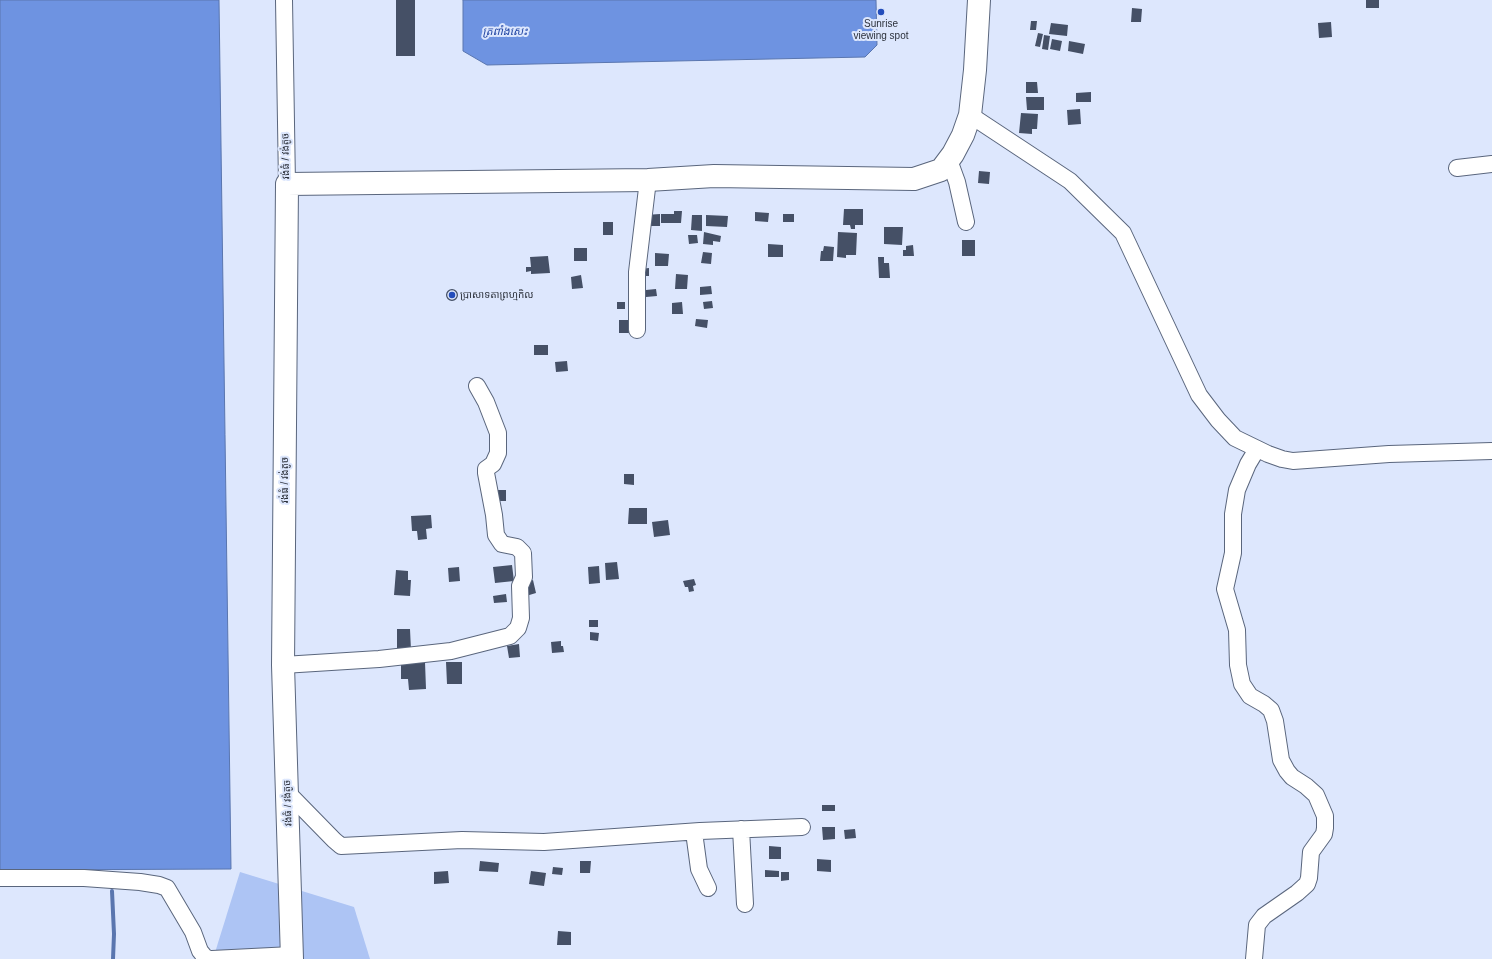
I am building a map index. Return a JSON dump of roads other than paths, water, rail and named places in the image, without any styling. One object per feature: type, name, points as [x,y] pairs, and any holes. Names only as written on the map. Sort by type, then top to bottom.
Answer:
[{"type":"main road","points":[[287,184],[648,180],[714,176],[914,179],[941,170],[949,160],[963,135],[970,115],[975,70],[979,0]]},
{"type":"main road","name":"វង់ធំ / វង់តូច","points":[[287,184],[284,665],[292,957]]},
{"type":"street","name":"វង់ធំ / វង់តូច","points":[[284,0],[287,184]]},
{"type":"street","points":[[970,115],[1070,181],[1123,233],[1199,395],[1218,420],[1235,438],[1268,454],[1282,459],[1293,460],[1374,455],[1492,451]]},
{"type":"street","points":[[949,160],[957,182],[966,222]]},
{"type":"street","points":[[1456,168],[1492,164]]},
{"type":"street","points":[[637,330],[637,272],[648,180]]},
{"type":"street","points":[[284,665],[451,651],[510,636],[518,628],[521,618],[520,586],[524,577],[523,553],[517,547],[502,544],[496,535],[486,469],[493,464],[498,453],[498,434],[486,402],[477,386]]},
{"type":"street","points":[[1254,959],[1257,925],[1264,916],[1297,893],[1307,884],[1309,878],[1310,852],[1324,834],[1325,828],[1325,816],[1316,795],[1286,771],[1281,760],[1275,722],[1270,710],[1264,704],[1250,696],[1242,684],[1238,665],[1237,630],[1225,589],[1234,553],[1233,514],[1237,490],[1248,464],[1257,448]]},
{"type":"street","points":[[288,793],[341,846],[462,840],[544,842],[741,829],[802,827]]},
{"type":"street","points":[[741,829],[745,904]]},
{"type":"street","points":[[694,832],[699,869],[708,888]]},
{"type":"street","points":[[0,878],[84,878],[140,882],[159,885],[167,888],[193,932],[200,952],[205,958],[292,957]]},
{"type":"water","points":[[0,0],[219,0],[231,869],[0,870]]},
{"type":"water","name":"ត្រពាំងសេះ","points":[[463,0],[876,0],[877,45],[865,57],[487,65],[463,51]]},
{"type":"waterway","points":[[112,891],[114,934],[113,959]]},
{"type":"place","name":"Sunrise viewing spot","points":[[881,12]]},
{"type":"place","name":"ប្រាសាទតាព្រហ្មកិល","points":[[452,295]]}]
